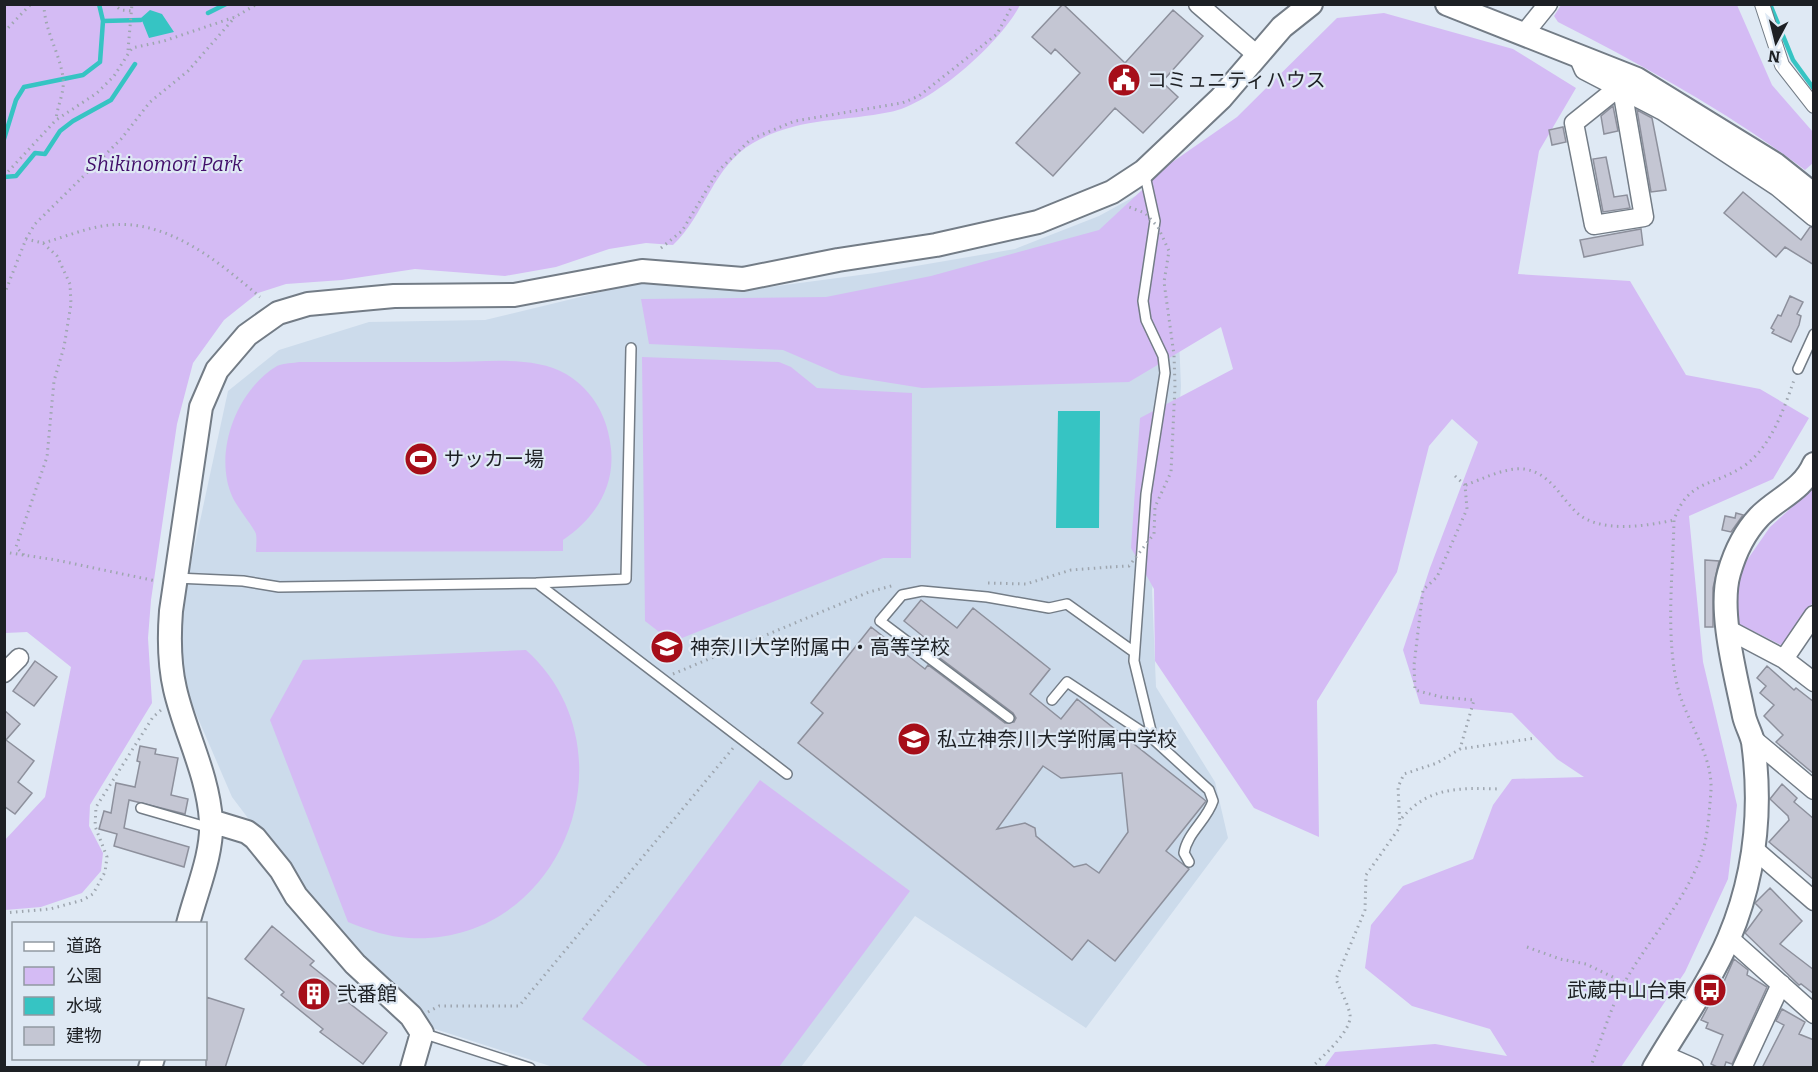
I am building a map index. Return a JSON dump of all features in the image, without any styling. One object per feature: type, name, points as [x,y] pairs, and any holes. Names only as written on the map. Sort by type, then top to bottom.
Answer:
[{"type":"street","points":[[1198,4],[1257,55]]},
{"type":"street","points":[[188,922],[211,825],[203,777],[175,689],[171,667],[165,580],[201,407],[217,370],[247,335],[278,313],[308,304],[394,296],[514,295],[642,271],[743,279],[838,260],[936,245],[1038,222],[1112,192],[1144,171],[1221,98],[1282,27],[1311,4]]},
{"type":"street","points":[[1447,4],[1637,79],[1774,164],[1814,195]]},
{"type":"street","points":[[1523,35],[1548,4]]},
{"type":"street","points":[[1762,4],[1782,64],[1814,106]]},
{"type":"street","points":[[1578,56],[1584,70],[1663,111],[1778,187],[1814,217]]},
{"type":"street","points":[[1621,88],[1644,217],[1594,225],[1574,123],[1621,88]]},
{"type":"street","points":[[1694,1068],[1658,1061],[1729,938],[1755,850],[1757,805],[1753,739],[1745,719],[1724,602],[1727,584],[1734,556],[1743,538],[1760,516],[1784,500],[1812,472]]},
{"type":"street","points":[[1784,659],[1814,615]]},
{"type":"street","points":[[1729,630],[1784,659],[1814,682]]},
{"type":"street","points":[[4,673],[19,658]]},
{"type":"street","points":[[1753,739],[1814,790]]},
{"type":"street","points":[[211,825],[247,832],[255,838],[281,870],[296,896],[355,964],[418,1027],[412,1068]]},
{"type":"street","points":[[1755,850],[1814,901]]},
{"type":"street","points":[[1729,938],[1814,1014]]},
{"type":"street","points":[[1742,1068],[1781,984]]},
{"type":"lane","points":[[1144,171],[1155,221],[1143,301],[1146,320],[1163,356],[1165,373],[1146,494],[1134,652],[1138,686],[1153,739]]},
{"type":"lane","points":[[1798,369],[1814,334]]},
{"type":"lane","points":[[165,580],[243,581],[279,587],[537,583],[626,579],[631,348]]},
{"type":"lane","points":[[537,583],[787,774]]},
{"type":"lane","points":[[1009,718],[880,621],[902,596],[922,591],[987,597],[1049,608],[1067,604],[1134,652]]},
{"type":"lane","points":[[1052,700],[1067,682],[1153,739],[1209,790],[1213,801],[1210,809],[1185,843],[1184,853],[1189,862]]},
{"type":"lane","points":[[141,808],[211,825]]},
{"type":"lane","points":[[418,1027],[530,1068]]},
{"type":"path","points":[[4,32],[31,4]]},
{"type":"path","points":[[45,4],[46,21],[64,81],[56,120]]},
{"type":"path","points":[[113,4],[121,10],[132,13]]},
{"type":"path","points":[[5,176],[56,120],[97,93],[114,76],[127,52],[132,24],[132,4]]},
{"type":"path","points":[[127,52],[140,45],[164,41],[235,17],[256,4]]},
{"type":"path","points":[[661,248],[682,231],[718,171],[751,139],[795,121],[902,103],[919,96],[997,34],[1013,4]]},
{"type":"path","points":[[4,295],[26,239],[35,224],[121,139],[150,102],[188,71],[235,17]]},
{"type":"path","points":[[1110,567],[1129,566],[1154,534],[1155,507],[1171,472],[1174,355],[1164,282],[1169,251],[1158,227],[1145,213],[1129,207]]},
{"type":"path","points":[[26,239],[43,243],[109,225],[138,225],[209,255],[260,297]]},
{"type":"path","points":[[5,552],[16,547],[47,457],[54,381],[64,347],[71,304],[70,284],[64,270],[57,256],[43,243]]},
{"type":"path","points":[[1590,1068],[1625,983],[1689,884],[1701,857],[1708,819],[1711,788],[1708,763],[1683,711],[1671,640],[1674,520],[1680,502],[1696,489],[1744,465],[1763,444],[1781,417],[1798,369]]},
{"type":"path","points":[[1465,485],[1521,469],[1536,472],[1551,482],[1577,513],[1593,522],[1634,526],[1674,520]]},
{"type":"path","points":[[1455,476],[1465,485],[1467,509],[1437,577],[1423,590],[1414,665],[1415,690],[1441,697],[1474,700],[1460,749]]},
{"type":"path","points":[[16,547],[24,555]]},
{"type":"path","points":[[5,552],[165,580]]},
{"type":"path","points":[[4,913],[50,909],[83,900],[93,894],[105,872],[107,857],[95,826],[96,807],[153,717],[162,710]]},
{"type":"path","points":[[1311,1068],[1338,1040],[1348,1024],[1350,1016],[1336,979],[1365,910],[1366,875],[1401,827],[1398,787],[1404,774],[1437,763],[1460,749],[1536,738]]},
{"type":"path","points":[[418,1027],[439,1006],[519,1006],[741,739]]},
{"type":"path","points":[[1402,818],[1414,804],[1443,791],[1500,789]]},
{"type":"path","points":[[1527,947],[1560,959],[1586,964],[1625,983]]},
{"type":"shaded area","name":"神奈川大学附属中・高等学校","points":[[1172,176],[1181,386],[1175,472],[1162,512],[1152,590],[1156,687],[1215,782],[1228,838],[1086,1028],[915,916],[801,1067],[553,1067],[429,1027],[410,1002],[313,904],[232,797],[181,679],[180,614],[228,391],[279,350],[369,322],[485,320],[638,283],[740,291],[875,273],[1015,249],[1099,216]]},
{"type":"green space","name":"Shikinomori Park","points":[[5,5],[1020,5],[1011,20],[982,53],[945,84],[907,107],[872,115],[803,124],[753,143],[728,164],[693,220],[673,245],[646,243],[609,249],[556,267],[505,276],[415,269],[342,280],[286,284],[258,293],[224,320],[193,363],[177,424],[151,600],[148,638],[152,703],[90,805],[89,826],[103,853],[101,871],[82,893],[41,907],[5,910],[4,841],[45,797],[71,667],[27,632],[5,633]]},
{"type":"green space","points":[[1561,5],[1737,5],[1772,85],[1813,132],[1813,163],[1805,170],[1716,109],[1558,22],[1554,16]]},
{"type":"green space","points":[[1384,13],[1513,49],[1576,88],[1539,151],[1518,274],[1630,281],[1686,375],[1760,389],[1809,418],[1773,479],[1689,516],[1703,662],[1737,805],[1728,879],[1685,972],[1621,1067],[1324,1067],[1335,1052],[1435,1044],[1507,1056],[1490,1029],[1412,1006],[1365,968],[1371,925],[1403,886],[1473,859],[1493,805],[1512,779],[1584,777],[1557,759],[1512,713],[1420,704],[1403,650],[1430,568],[1478,442],[1452,419],[1429,446],[1397,572],[1317,701],[1319,837],[1254,808],[1155,661],[1154,589],[1131,548],[1140,418],[1233,369],[1221,327],[1129,382],[922,388],[841,375],[783,350],[649,344],[641,299],[826,297],[931,276],[1099,230],[1171,163],[1237,117],[1337,18]]},
{"type":"green space","points":[[642,357],[779,362],[791,367],[817,388],[912,393],[911,558],[883,558],[672,642],[645,621]]},
{"type":"green space","points":[[505,361],[538,364],[552,368],[576,381],[592,397],[603,416],[611,449],[610,477],[606,489],[593,512],[563,540],[563,551],[256,552],[256,534],[234,500],[227,479],[225,460],[227,442],[232,424],[250,390],[277,366],[300,362]]},
{"type":"green space","points":[[1813,488],[1813,602],[1783,646],[1735,622],[1736,576],[1770,527]]},
{"type":"green space","points":[[526,650],[559,691],[576,738],[578,787],[567,834],[543,877],[508,910],[463,932],[409,938],[378,933],[348,922],[270,720],[303,660]]},
{"type":"green space","points":[[760,780],[910,891],[779,1067],[649,1067],[582,1019]]},
{"type":"water","points":[[150,10],[162,14],[174,32],[149,38],[141,18]]},
{"type":"water","points":[[1058,411],[1100,411],[1099,528],[1056,528]]},
{"type":"building","points":[[1063,4],[1125,63],[1173,10],[1203,36],[1162,82],[1178,97],[1143,133],[1115,108],[1053,176],[1016,143],[1080,73],[1055,49],[1051,54],[1032,37]]},
{"type":"building","points":[[1613,106],[1618,131],[1604,134],[1601,116]]},
{"type":"building","points":[[1637,110],[1652,118],[1666,190],[1651,192]]},
{"type":"building","points":[[1563,127],[1566,142],[1552,145],[1549,130]]},
{"type":"building","points":[[1606,157],[1614,197],[1627,195],[1630,208],[1603,212],[1593,159]]},
{"type":"building","points":[[1743,192],[1801,240],[1810,227],[1814,228],[1814,265],[1785,247],[1776,257],[1724,213]]},
{"type":"building","points":[[1641,229],[1643,245],[1584,257],[1580,240]]},
{"type":"building","points":[[1790,296],[1803,302],[1797,314],[1801,316],[1799,325],[1791,342],[1772,333],[1774,330],[1771,328],[1778,315],[1781,316]]},
{"type":"building","points":[[1736,513],[1743,515],[1731,532],[1722,530],[1725,516],[1735,518]]},
{"type":"building","points":[[1705,560],[1719,561],[1713,588],[1713,627],[1705,627]]},
{"type":"building","points":[[921,600],[957,628],[973,608],[1050,669],[1030,694],[1061,719],[1077,699],[1206,801],[1166,851],[1189,869],[1115,961],[1088,940],[1072,960],[798,743],[823,713],[811,703],[871,627],[925,669],[928,665],[1005,723],[1014,722],[1016,718],[1013,713],[936,655],[940,650],[904,621]],"holes":[[[1043,766],[1061,778],[1122,773],[1128,832],[1099,873],[1086,864],[1074,867],[1036,836],[1035,828],[1025,823],[997,829]]]},
{"type":"building","points":[[35,661],[57,677],[34,706],[13,691]]},
{"type":"building","points":[[1767,666],[1794,690],[1796,688],[1814,702],[1814,774],[1776,742],[1783,735],[1764,716],[1774,705],[1760,693],[1766,686],[1757,678]]},
{"type":"building","points":[[4,710],[20,724],[6,740],[34,761],[18,782],[32,793],[15,814],[4,806]]},
{"type":"building","points":[[140,746],[156,749],[155,754],[178,758],[171,795],[188,799],[185,814],[129,800],[124,828],[189,847],[184,867],[114,846],[117,834],[99,829],[104,811],[111,813],[116,783],[135,787],[140,762],[137,761]]},
{"type":"building","points":[[1782,784],[1797,798],[1794,802],[1814,819],[1814,880],[1769,842],[1789,820],[1788,816],[1770,799]]},
{"type":"building","points":[[1770,888],[1802,921],[1780,944],[1814,970],[1814,994],[1801,984],[1799,985],[1745,933],[1762,910],[1755,903]]},
{"type":"building","name":"弐番館","points":[[272,926],[314,961],[310,965],[351,998],[348,1002],[387,1033],[363,1064],[320,1032],[323,1029],[281,995],[284,992],[245,959]]},
{"type":"building","points":[[1734,959],[1748,970],[1747,975],[1767,987],[1732,1064],[1726,1062],[1724,1068],[1719,1068],[1711,1064],[1723,1035],[1706,1028],[1708,1023],[1701,1020],[1710,1003],[1714,1004]]},
{"type":"building","points":[[207,997],[244,1009],[225,1068],[206,1068]]},
{"type":"building","points":[[1782,1009],[1805,1022],[1799,1034],[1814,1040],[1814,1068],[1762,1068],[1784,1025],[1776,1021]]},
{"type":"waterway","points":[[99,4],[103,21]]},
{"type":"waterway","points":[[208,13],[226,4]]},
{"type":"waterway","points":[[1770,4],[1793,60],[1814,89]]},
{"type":"waterway","points":[[4,139],[16,100],[24,87],[83,75],[100,62],[103,21],[141,20]]},
{"type":"waterway","points":[[4,177],[16,176],[35,153],[45,154],[60,131],[111,100],[135,64]]},
{"type":"place","name":"コミュニティハウス","points":[[1124,80]]},
{"type":"place","name":"サッカー場","points":[[421,459]]},
{"type":"place","name":"神奈川大学附属中・高等学校","points":[[667,647]]},
{"type":"place","name":"私立神奈川大学附属中学校","points":[[914,739]]},
{"type":"place","name":"武蔵中山台東","points":[[1710,990]]},
{"type":"place","name":"弐番館","points":[[314,994]]}]
